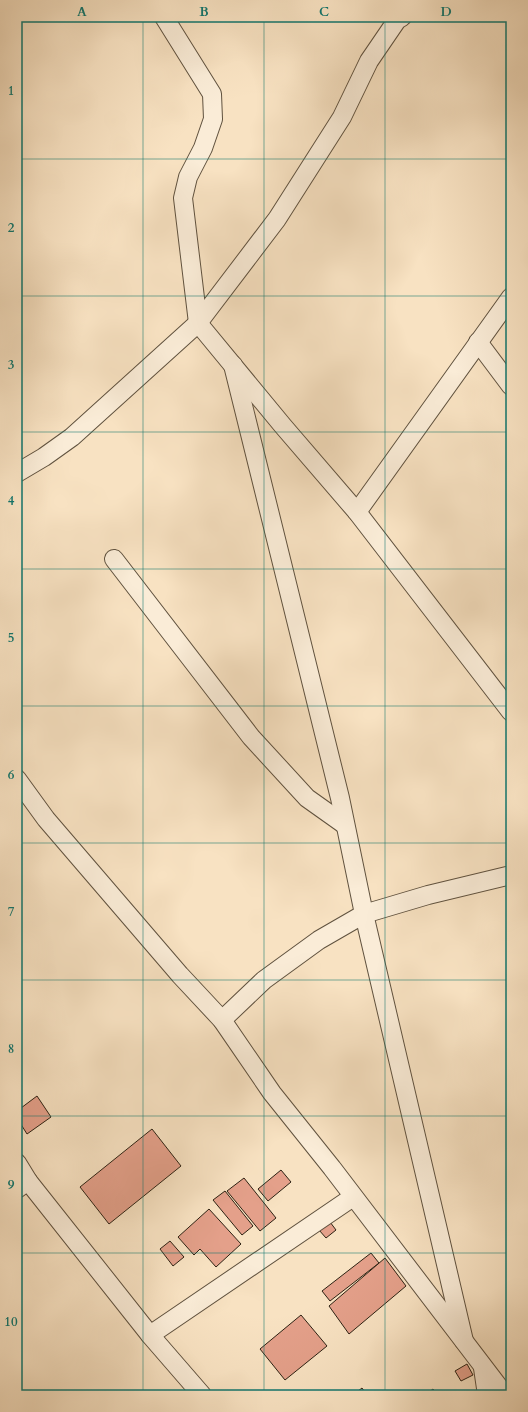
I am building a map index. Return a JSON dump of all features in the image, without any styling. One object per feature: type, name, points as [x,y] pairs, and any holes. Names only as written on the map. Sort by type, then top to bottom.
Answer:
[{"type":"street","points":[[164,17],[212,94],[212,118],[203,148],[188,177],[183,198],[198,323],[283,426],[357,512],[511,712]]},
{"type":"street","points":[[17,472],[44,457],[72,437],[198,323],[277,219],[342,117],[369,61],[397,20],[402,17]]},
{"type":"street","points":[[357,512],[511,296]]},
{"type":"street","points":[[478,342],[511,386]]},
{"type":"street","points":[[233,365],[345,825],[364,914],[464,1341]]},
{"type":"street","points":[[114,559],[251,737],[307,798],[345,825]]},
{"type":"street","points":[[17,780],[62,837],[180,975],[222,1020],[272,1093],[332,1168],[505,1395]]},
{"type":"street","points":[[222,1020],[264,980],[320,940],[364,914],[428,895],[511,875]]},
{"type":"street","points":[[17,1163],[22,1185],[202,1395]]},
{"type":"street","points":[[150,1334],[353,1197]]},
{"type":"street","points":[[483,1367],[487,1395]]},
{"type":"building","points":[[37,1096],[51,1117],[27,1134],[17,1118],[17,1111]]},
{"type":"building","points":[[152,1129],[181,1166],[109,1224],[80,1187]]},
{"type":"building","points":[[281,1170],[291,1182],[268,1201],[258,1189]]},
{"type":"building","points":[[244,1178],[276,1218],[260,1231],[227,1191]]},
{"type":"building","points":[[225,1191],[253,1226],[242,1235],[213,1200]]},
{"type":"building","points":[[209,1209],[241,1244],[216,1267],[200,1249],[194,1255],[178,1237]]},
{"type":"building","points":[[330,1222],[336,1230],[326,1238],[319,1230]]},
{"type":"building","points":[[170,1241],[184,1257],[173,1266],[160,1249]]},
{"type":"building","points":[[371,1253],[379,1263],[330,1301],[322,1291]]},
{"type":"building","points":[[385,1258],[406,1286],[349,1334],[329,1306]]},
{"type":"building","points":[[301,1315],[327,1346],[285,1380],[260,1349]]},
{"type":"building","points":[[467,1364],[473,1375],[461,1381],[455,1371]]},
{"type":"building","points":[[362,1388],[367,1395],[353,1395]]},
{"type":"building","points":[[433,1389],[438,1395],[425,1395]]}]
